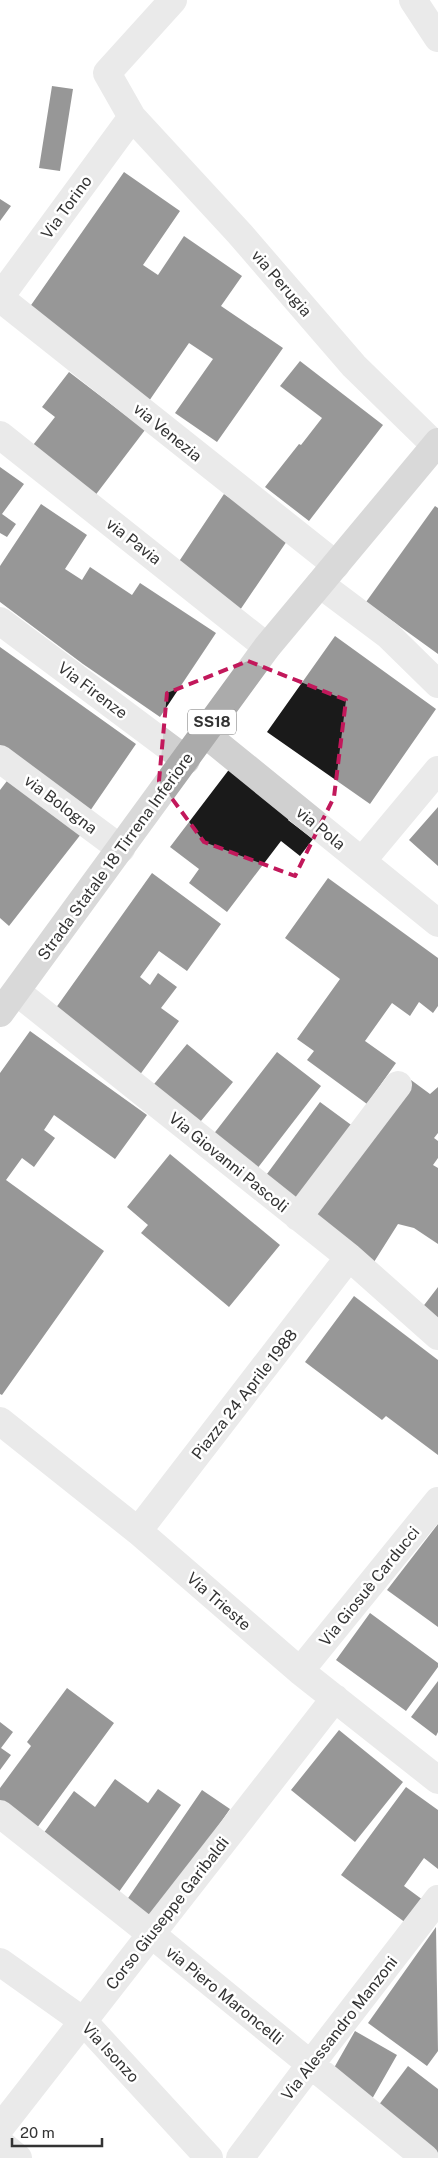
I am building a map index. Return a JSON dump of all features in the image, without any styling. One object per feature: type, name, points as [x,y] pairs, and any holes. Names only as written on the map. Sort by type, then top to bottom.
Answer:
[{"type":"main road","name":"Strada Statale 18 Tirrena Inferiore","points":[[0,1013],[267,647],[437,445]]},
{"type":"street","name":"via Perugia","points":[[173,0],[107,73],[132,117],[240,234],[354,366],[437,445]]},
{"type":"street","points":[[414,0],[438,38]]},
{"type":"street","name":"Via Torino","points":[[0,298],[132,117]]},
{"type":"street","name":"via Venezia","points":[[0,298],[328,575],[438,684]]},
{"type":"street","name":"via Pavia","points":[[0,435],[267,647]]},
{"type":"street","name":"Via Firenze","points":[[0,621],[186,760]]},
{"type":"street","name":"via Pola","points":[[204,733],[438,923]]},
{"type":"street","name":"via Bologna","points":[[0,759],[121,849]]},
{"type":"street","points":[[362,861],[438,770]]},
{"type":"street","name":"Via Giovanni Pascoli","points":[[17,992],[349,1257],[438,1336]]},
{"type":"street","points":[[298,1217],[398,1085]]},
{"type":"street","name":"Piazza 24 Aprile 1988","points":[[138,1531],[349,1257]]},
{"type":"street","name":"Via Trieste","points":[[0,1422],[138,1531],[300,1670],[438,1780]]},
{"type":"street","name":"Via Giosuè Carducci","points":[[300,1670],[438,1501]]},
{"type":"street","name":"Corso Giuseppe Garibaldi","points":[[0,2128],[150,1933],[335,1698]]},
{"type":"street","name":"via Piero Maroncelli","points":[[0,1814],[150,1933],[425,2158]]},
{"type":"street","name":"Via Alessandro Manzoni","points":[[240,2158],[438,1899]]},
{"type":"street","name":"Via Isonzo","points":[[0,1962],[83,2021],[209,2158]]},
{"type":"street","points":[[0,2142],[18,2158]]},
{"type":"highlighted area","points":[[248,661],[346,700],[334,797],[295,876],[204,842],[159,781],[167,693]]},
{"type":"building","points":[[52,86],[73,89],[60,171],[39,168]]},
{"type":"building","points":[[124,172],[180,211],[143,265],[158,275],[184,236],[242,276],[221,306],[283,348],[217,442],[175,413],[213,359],[189,343],[149,401],[29,308]]},
{"type":"building","points":[[0,199],[11,206],[0,221]]},
{"type":"building","points":[[300,361],[383,425],[309,521],[265,487],[322,418],[280,386]]},
{"type":"building","points":[[69,372],[145,430],[94,497],[30,449],[55,417],[42,407]]},
{"type":"building","points":[[0,467],[24,484],[2,514],[16,524],[7,537],[0,533]]},
{"type":"building","points":[[224,494],[289,538],[238,613],[176,566]]},
{"type":"building","points":[[41,504],[87,535],[65,569],[82,580],[90,567],[132,595],[140,583],[216,633],[160,717],[83,664],[0,602],[0,566]]},
{"type":"building","points":[[435,506],[438,508],[438,654],[366,602]]},
{"type":"building","points":[[335,636],[436,709],[370,804],[267,732]]},
{"type":"building","points":[[0,647],[136,744],[90,811],[0,747]]},
{"type":"building","points":[[234,763],[295,810],[288,820],[313,839],[300,856],[281,841],[227,912],[189,883],[199,869],[170,847]]},
{"type":"building","points":[[10,777],[85,829],[9,926],[0,918],[0,790]]},
{"type":"building","points":[[438,807],[438,866],[409,840]]},
{"type":"building","points":[[152,873],[221,924],[187,971],[159,951],[140,977],[150,985],[158,973],[177,987],[161,1008],[179,1021],[139,1076],[53,1012]]},
{"type":"building","points":[[328,878],[438,958],[438,1006],[433,1013],[419,1002],[410,1016],[392,1003],[365,1041],[396,1063],[367,1104],[307,1060],[314,1051],[297,1039],[340,979],[285,938]]},
{"type":"building","points":[[30,1031],[147,1115],[115,1159],[54,1115],[44,1130],[55,1138],[34,1167],[22,1158],[6,1180],[104,1251],[2,1395],[0,1394],[0,1073]]},
{"type":"building","points":[[187,1044],[233,1082],[196,1127],[150,1089]]},
{"type":"building","points":[[277,1052],[321,1086],[253,1174],[209,1140]]},
{"type":"building","points":[[411,1080],[430,1094],[438,1087],[438,1133],[434,1138],[438,1141],[438,1158],[433,1165],[438,1168],[438,1244],[414,1228],[398,1224],[374,1262],[314,1217]]},
{"type":"building","points":[[320,1102],[354,1127],[297,1203],[264,1178]]},
{"type":"building","points":[[170,1154],[280,1245],[229,1307],[141,1233],[148,1225],[127,1207]]},
{"type":"building","points":[[438,1287],[438,1329],[418,1313]]},
{"type":"building","points":[[354,1296],[438,1360],[438,1455],[386,1416],[382,1420],[305,1362]]},
{"type":"building","points":[[438,1524],[438,1627],[387,1590]]},
{"type":"building","points":[[370,1613],[438,1663],[438,1667],[406,1711],[336,1660]]},
{"type":"building","points":[[438,1681],[438,1732],[436,1736],[411,1717]]},
{"type":"building","points":[[67,1688],[114,1723],[34,1832],[0,1806],[0,1788],[31,1746],[27,1742]]},
{"type":"building","points":[[0,1722],[13,1732],[1,1748],[11,1755],[0,1770]]},
{"type":"building","points":[[339,1730],[403,1782],[355,1842],[291,1790]]},
{"type":"building","points":[[115,1779],[148,1803],[158,1789],[181,1805],[116,1896],[38,1841],[74,1791],[95,1807]]},
{"type":"building","points":[[406,1787],[438,1810],[438,1869],[424,1858],[404,1886],[423,1900],[406,1923],[341,1875]]},
{"type":"building","points":[[202,1790],[230,1809],[151,1923],[124,1904]]},
{"type":"building","points":[[436,1927],[438,2051],[427,2066],[368,2023]]},
{"type":"building","points":[[355,2031],[397,2055],[372,2099],[330,2075]]},
{"type":"building","points":[[408,2066],[438,2089],[438,2158],[375,2110]]}]
